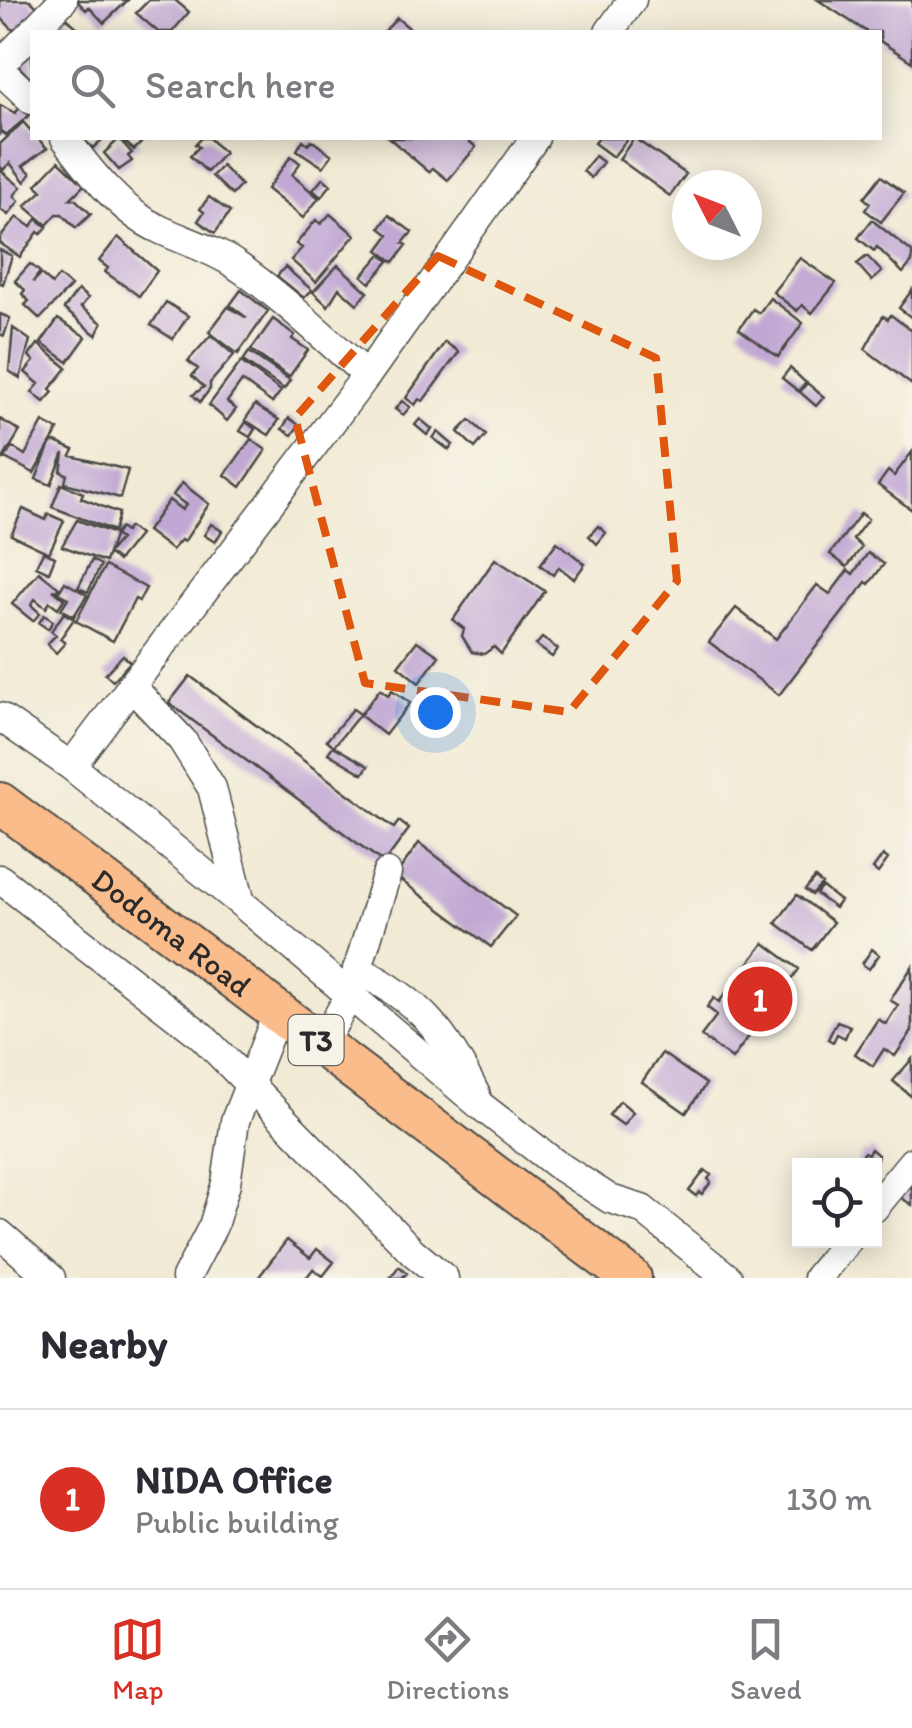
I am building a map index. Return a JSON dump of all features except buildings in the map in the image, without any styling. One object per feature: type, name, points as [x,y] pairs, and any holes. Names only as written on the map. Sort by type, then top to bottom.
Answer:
[{"type":"highway","name":"Dodoma Road","points":[[0,802],[631,1278]]},
{"type":"street","points":[[35,30],[63,0]]},
{"type":"street","points":[[610,30],[632,0]]},
{"type":"street","points":[[30,35],[0,67],[30,98]]},
{"type":"street","points":[[67,140],[128,209],[154,228],[232,261],[367,375]]},
{"type":"street","points":[[71,766],[367,375],[534,140]]},
{"type":"street","points":[[131,686],[182,740],[212,788],[241,903]]},
{"type":"street","points":[[0,717],[71,766],[241,903],[354,982],[481,1106],[556,1164],[610,1200],[642,1210],[728,1278]]},
{"type":"street","points":[[322,1045],[354,982],[387,873]]},
{"type":"street","points":[[0,879],[202,1036],[413,1252],[444,1278]]},
{"type":"street","points":[[186,1278],[213,1226],[226,1183],[229,1146],[249,1081],[278,1012]]},
{"type":"street","points":[[882,1198],[912,1162]]},
{"type":"street","points":[[0,1234],[50,1278]]},
{"type":"street","points":[[818,1278],[842,1248]]},
{"type":"highlighted area","points":[[438,256],[656,358],[677,581],[569,712],[365,683],[295,418]]},
{"type":"place","name":"NIDA Office","points":[[760,999]]}]
